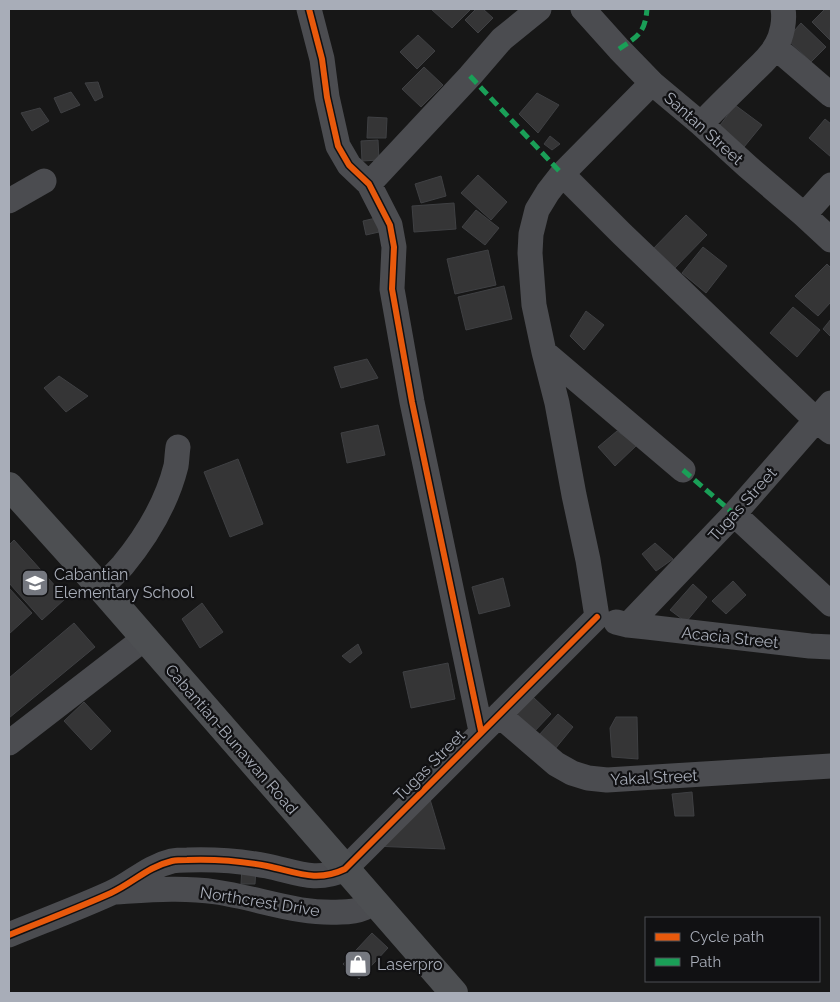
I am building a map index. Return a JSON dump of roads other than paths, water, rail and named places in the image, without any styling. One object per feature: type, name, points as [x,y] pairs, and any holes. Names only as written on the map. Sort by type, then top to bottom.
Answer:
[{"type":"main road","name":"Cabantian-Bunawan Road","points":[[9,486],[145,638],[454,993]]},
{"type":"street","points":[[309,9],[322,59],[327,96],[338,146],[349,165],[369,184],[390,225],[394,247],[392,289],[414,412],[490,723]]},
{"type":"street","points":[[369,184],[502,39],[539,9]]},
{"type":"street","name":"Santan Street","points":[[583,9],[652,83],[831,240]]},
{"type":"street","points":[[701,124],[776,47],[780,38],[784,14],[783,9]]},
{"type":"street","points":[[776,47],[831,95]]},
{"type":"street","points":[[628,625],[597,617],[588,560],[557,403],[534,304],[530,253],[531,234],[537,210],[548,192],[562,174],[652,83]]},
{"type":"street","points":[[562,174],[621,233],[826,418]]},
{"type":"street","points":[[9,201],[44,181]]},
{"type":"street","points":[[804,215],[831,185]]},
{"type":"street","points":[[544,352],[683,470]]},
{"type":"street","name":"Tugas Street","points":[[628,625],[826,418]]},
{"type":"street","points":[[101,588],[122,567],[158,510],[170,484],[176,464],[178,447]]},
{"type":"street","points":[[734,514],[831,604]]},
{"type":"street","name":"Tugas Street","points":[[345,869],[597,617]]},
{"type":"street","name":"Acacia Street","points":[[628,625],[831,647]]},
{"type":"street","points":[[9,743],[145,638]]},
{"type":"street","name":"Yakal Street","points":[[490,723],[572,773],[588,778],[607,780],[831,766]]},
{"type":"street","name":"Northcrest Drive","points":[[13,931],[113,892],[150,868],[173,861],[224,860],[268,866],[308,876],[335,874],[345,869]]},
{"type":"street","points":[[258,900],[268,866]]},
{"type":"street","name":"Northcrest Drive","points":[[113,892],[159,889],[214,891],[300,910],[336,913],[363,909],[374,902]]},
{"type":"place","name":"Cabantian Elementary School","points":[[35,583]]},
{"type":"place","name":"Laserpro","points":[[358,964]]}]
